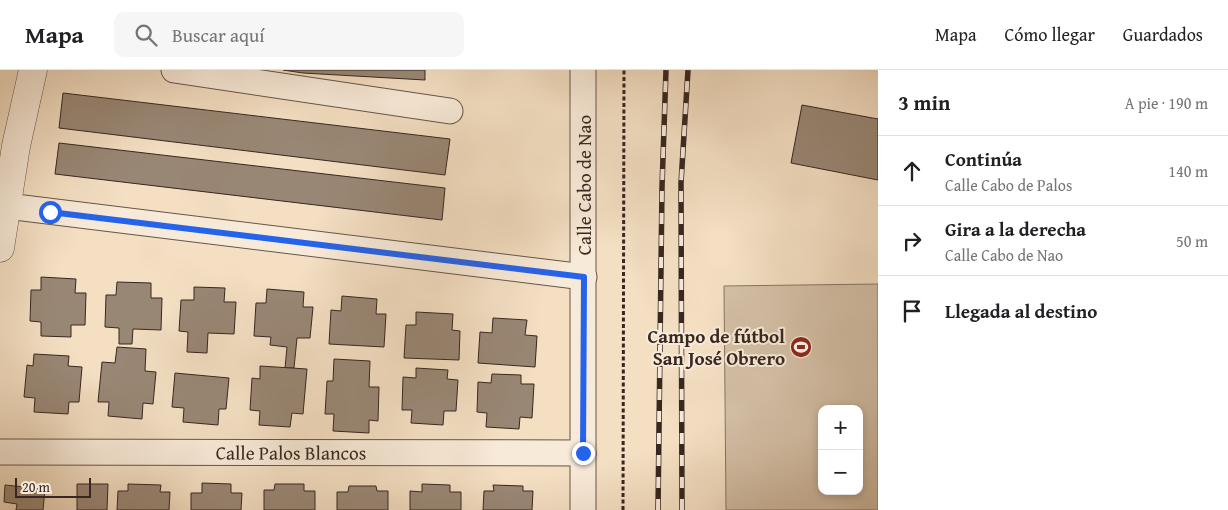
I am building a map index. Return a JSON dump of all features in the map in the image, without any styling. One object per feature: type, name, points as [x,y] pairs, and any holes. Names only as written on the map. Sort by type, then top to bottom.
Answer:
[{"type":"street","points":[[0,248],[16,146],[34,70]]},
{"type":"street","points":[[174,70],[450,111]]},
{"type":"street","name":"Calle Cabo de Nao","points":[[583,70],[583,510]]},
{"type":"street","points":[[6,206],[584,277]]},
{"type":"street","name":"Calle Palos Blancos","points":[[0,452],[583,453]]},
{"type":"path","points":[[623,510],[624,70]]},
{"type":"shaded area","name":"Campo de fútbol San José Obrero","points":[[878,284],[878,510],[726,510],[724,286]]},
{"type":"building","points":[[283,70],[425,70],[425,80],[303,73]]},
{"type":"building","points":[[63,93],[450,139],[445,175],[59,128]]},
{"type":"building","points":[[802,105],[878,119],[878,180],[791,163]]},
{"type":"building","points":[[59,143],[445,188],[442,220],[55,174]]},
{"type":"building","points":[[41,277],[76,279],[75,293],[86,293],[85,325],[71,325],[71,337],[41,336],[41,322],[30,321],[31,290],[41,290]]},
{"type":"building","points":[[117,282],[151,283],[151,298],[162,298],[161,330],[133,329],[132,344],[119,344],[119,328],[105,327],[106,295],[116,295]]},
{"type":"building","points":[[194,287],[225,288],[224,302],[236,302],[234,334],[208,333],[207,353],[187,352],[188,332],[179,331],[181,300],[194,300]]},
{"type":"building","points":[[267,289],[304,292],[303,307],[313,307],[310,338],[297,338],[294,368],[285,368],[287,347],[270,345],[271,337],[254,336],[256,303],[266,303]]},
{"type":"building","points":[[342,296],[377,299],[376,314],[386,314],[384,347],[329,344],[331,310],[341,311]]},
{"type":"building","points":[[416,312],[453,314],[452,330],[460,331],[459,360],[404,358],[406,325],[416,325]]},
{"type":"building","points":[[493,318],[527,320],[525,335],[537,336],[535,367],[478,363],[480,332],[492,333]]},
{"type":"building","points":[[117,347],[146,349],[145,371],[156,372],[153,404],[143,403],[142,419],[108,416],[109,402],[98,402],[102,362],[115,363]]},
{"type":"building","points":[[34,354],[69,356],[68,366],[82,367],[79,402],[69,402],[68,414],[34,412],[35,398],[24,397],[27,365],[33,366]]},
{"type":"building","points":[[334,359],[370,361],[369,387],[379,387],[378,421],[369,420],[369,433],[333,431],[334,414],[325,414],[327,381],[333,381]]},
{"type":"building","points":[[260,366],[307,369],[303,414],[292,413],[290,427],[259,425],[260,411],[250,410],[252,378],[260,379]]},
{"type":"building","points":[[416,368],[448,370],[447,379],[458,380],[456,411],[444,411],[443,425],[411,423],[412,410],[402,410],[403,377],[416,378]]},
{"type":"building","points":[[175,373],[229,378],[226,409],[219,409],[218,425],[183,422],[184,408],[172,407]]},
{"type":"building","points":[[492,374],[521,375],[521,384],[534,384],[532,418],[520,417],[519,429],[486,427],[487,413],[477,412],[478,382],[491,383]]},
{"type":"building","points":[[202,483],[231,484],[231,493],[242,493],[241,510],[191,510],[191,493],[202,493]]},
{"type":"building","points":[[77,484],[108,484],[107,510],[77,510]]},
{"type":"building","points":[[128,484],[161,485],[160,492],[170,492],[169,510],[117,510],[118,491],[128,491]]},
{"type":"building","points":[[275,484],[304,484],[304,491],[315,491],[315,510],[264,510],[264,490],[274,490]]},
{"type":"building","points":[[422,484],[450,485],[450,492],[461,492],[461,510],[410,510],[410,491],[422,492]]},
{"type":"building","points":[[5,485],[45,489],[43,510],[16,510],[17,504],[4,502]]},
{"type":"building","points":[[493,485],[523,486],[523,491],[533,491],[532,510],[483,510],[484,491],[494,491]]},
{"type":"building","points":[[349,486],[376,486],[377,491],[388,491],[388,510],[337,510],[337,492],[348,492]]},
{"type":"railway","points":[[658,510],[662,187],[666,70]]},
{"type":"railway","points":[[682,510],[681,183],[688,70]]},
{"type":"place","name":"Campo de fútbol San José Obrero","points":[[801,347]]},
{"type":"route","points":[[50,212],[584,277],[583,453]]}]
